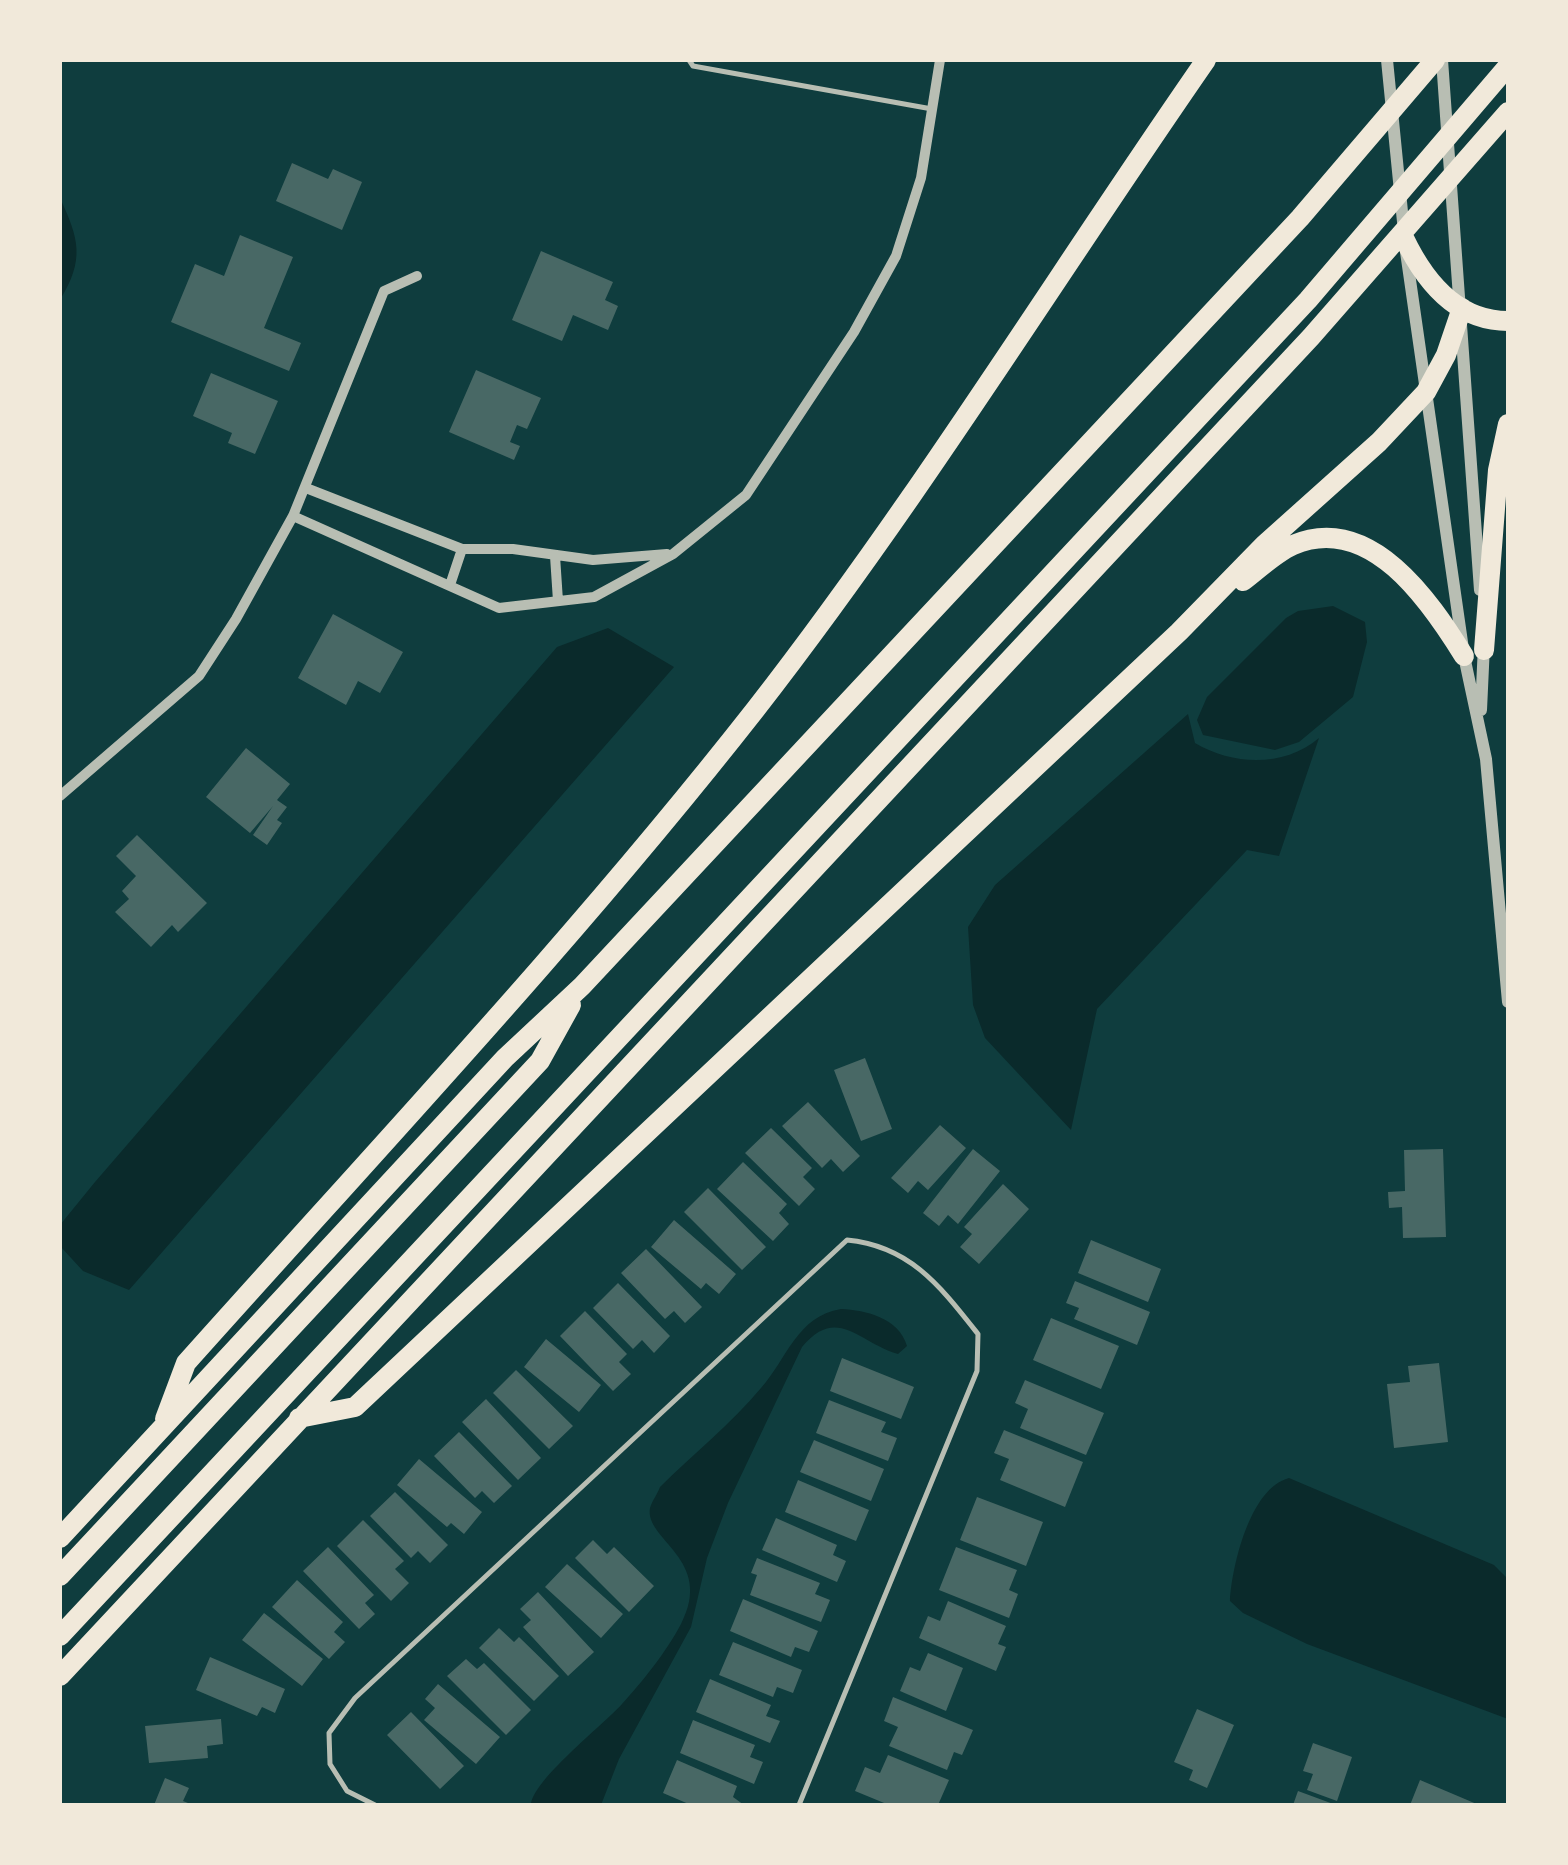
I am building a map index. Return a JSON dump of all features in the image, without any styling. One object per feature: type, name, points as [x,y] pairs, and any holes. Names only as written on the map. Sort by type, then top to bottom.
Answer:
[{"type":"highway","points":[[160,1430],[186,1363],[524,985],[755,710],[942,451],[1206,60]]},
{"type":"highway","points":[[60,1538],[505,1058],[582,986],[1300,218],[1438,60]]},
{"type":"highway","points":[[60,1636],[1308,300],[1508,66]]},
{"type":"highway","points":[[60,1676],[1311,337],[1508,112]]},
{"type":"highway","points":[[1404,238],[1419,270],[1437,291],[1487,320],[1508,321]]},
{"type":"highway","points":[[299,1418],[355,1407],[1179,632],[1264,545],[1380,442],[1426,392],[1446,355],[1462,308]]},
{"type":"highway","points":[[1474,653],[1498,470],[1508,424]]},
{"type":"highway","points":[[1179,632],[1294,544],[1349,540],[1376,553],[1408,580],[1474,653]]},
{"type":"highway","points":[[60,1576],[540,1061],[582,986]]},
{"type":"street","points":[[294,516],[499,608],[594,597],[673,554],[746,495],[854,332],[896,256],[921,178],[940,60]]},
{"type":"street","points":[[1387,60],[1404,238],[1426,392],[1474,653],[1480,727]]},
{"type":"street","points":[[1438,60],[1462,308],[1474,653],[1480,727],[1501,849],[1508,1002]]},
{"type":"street","points":[[60,796],[199,676],[264,575],[294,516],[384,292],[417,276]]},
{"type":"street","points":[[306,488],[462,549],[513,549],[593,560],[673,554]]},
{"type":"street","points":[[450,585],[462,549]]},
{"type":"street","points":[[555,556],[558,601]]},
{"type":"lane","points":[[689,60],[693,66],[934,110]]},
{"type":"lane","points":[[375,1805],[346,1791],[330,1764],[329,1733],[355,1698],[846,1240],[879,1243],[900,1254],[938,1288],[978,1334],[977,1371],[800,1805]]},
{"type":"water","points":[[60,198],[72,225],[76,261],[60,300]]},
{"type":"water","points":[[1333,606],[1365,622],[1367,642],[1353,697],[1299,742],[1275,750],[1203,735],[1197,720],[1207,697],[1286,618],[1298,611]]},
{"type":"water","points":[[608,628],[674,667],[129,1290],[83,1271],[60,1246],[60,1225],[95,1182],[557,647]]},
{"type":"water","points":[[1188,714],[1195,743],[1242,759],[1291,754],[1319,738],[1279,856],[1247,850],[1097,1009],[1071,1130],[985,1038],[973,1005],[968,927],[995,885]]},
{"type":"water","points":[[841,1309],[861,1311],[889,1322],[907,1346],[898,1354],[837,1328],[826,1329],[802,1347],[728,1503],[707,1558],[691,1627],[619,1759],[601,1805],[531,1805],[555,1768],[638,1686],[681,1624],[689,1602],[690,1583],[685,1567],[651,1520],[650,1508],[660,1487],[749,1401],[803,1329],[826,1313]]},
{"type":"water","points":[[1289,1478],[1494,1565],[1508,1579],[1508,1719],[1307,1644],[1243,1613],[1230,1601],[1239,1549],[1254,1512],[1275,1485]]},
{"type":"building","points":[[292,163],[328,179],[333,169],[362,182],[342,230],[276,201]]},
{"type":"building","points":[[240,235],[293,257],[264,328],[301,343],[289,371],[171,322],[195,264],[224,276]]},
{"type":"building","points":[[541,251],[613,282],[605,300],[618,306],[608,330],[573,315],[562,341],[512,320]]},
{"type":"building","points":[[476,370],[541,398],[527,429],[517,425],[510,442],[520,446],[514,460],[449,432]]},
{"type":"building","points":[[211,373],[278,401],[255,454],[228,443],[232,433],[193,416]]},
{"type":"building","points":[[333,614],[403,652],[380,693],[358,681],[346,705],[298,678]]},
{"type":"building","points":[[246,748],[290,784],[277,800],[287,807],[277,820],[282,823],[267,845],[253,835],[273,806],[250,833],[206,797]]},
{"type":"building","points":[[137,835],[207,903],[178,932],[172,925],[151,947],[115,912],[129,899],[122,891],[136,876],[116,856]]},
{"type":"building","points":[[865,1058],[892,1129],[861,1141],[834,1070]]},
{"type":"building","points":[[808,1102],[860,1156],[843,1172],[831,1159],[822,1168],[782,1126]]},
{"type":"building","points":[[940,1125],[966,1148],[928,1190],[918,1181],[908,1193],[891,1178]]},
{"type":"building","points":[[771,1128],[812,1168],[803,1177],[815,1189],[799,1206],[745,1153]]},
{"type":"building","points":[[973,1149],[1000,1171],[958,1224],[948,1215],[939,1226],[923,1213]]},
{"type":"building","points":[[1443,1149],[1446,1237],[1403,1238],[1402,1207],[1389,1208],[1388,1192],[1405,1191],[1404,1150]]},
{"type":"building","points":[[743,1162],[787,1204],[779,1213],[789,1224],[773,1241],[717,1189]]},
{"type":"building","points":[[1003,1184],[1029,1209],[979,1264],[960,1247],[972,1234],[964,1227]]},
{"type":"building","points":[[708,1188],[766,1247],[742,1270],[684,1212]]},
{"type":"building","points":[[674,1220],[736,1274],[719,1294],[706,1283],[701,1289],[651,1247]]},
{"type":"building","points":[[1091,1240],[1161,1269],[1148,1302],[1078,1273]]},
{"type":"building","points":[[646,1249],[702,1307],[685,1323],[674,1311],[665,1319],[621,1273]]},
{"type":"building","points":[[1075,1281],[1150,1312],[1137,1345],[1074,1319],[1079,1308],[1066,1303]]},
{"type":"building","points":[[618,1283],[670,1336],[654,1353],[642,1340],[633,1349],[593,1308]]},
{"type":"building","points":[[585,1311],[627,1354],[619,1362],[631,1374],[613,1391],[560,1336]]},
{"type":"building","points":[[1051,1318],[1119,1346],[1101,1389],[1033,1360]]},
{"type":"building","points":[[546,1339],[601,1385],[579,1412],[524,1367]]},
{"type":"building","points":[[842,1358],[914,1387],[901,1419],[830,1391]]},
{"type":"building","points":[[1439,1363],[1448,1442],[1394,1448],[1387,1384],[1410,1382],[1408,1366]]},
{"type":"building","points":[[516,1370],[573,1426],[549,1449],[493,1393]]},
{"type":"building","points":[[1025,1380],[1104,1413],[1086,1455],[1020,1428],[1028,1409],[1015,1403]]},
{"type":"building","points":[[486,1399],[541,1458],[518,1480],[462,1422]]},
{"type":"building","points":[[829,1400],[886,1422],[881,1432],[897,1438],[888,1461],[816,1433]]},
{"type":"building","points":[[1004,1430],[1083,1462],[1065,1507],[1000,1480],[1009,1459],[994,1453]]},
{"type":"building","points":[[459,1432],[512,1486],[494,1503],[482,1491],[475,1498],[434,1456]]},
{"type":"building","points":[[814,1440],[884,1469],[871,1501],[800,1472]]},
{"type":"building","points":[[419,1459],[482,1512],[464,1534],[451,1523],[447,1527],[397,1485]]},
{"type":"building","points":[[798,1480],[869,1510],[856,1541],[785,1512]]},
{"type":"building","points":[[395,1492],[448,1545],[430,1563],[418,1551],[411,1558],[370,1516]]},
{"type":"building","points":[[977,1497],[1043,1522],[1026,1566],[960,1540]]},
{"type":"building","points":[[776,1518],[837,1545],[833,1555],[846,1561],[837,1582],[762,1550]]},
{"type":"building","points":[[363,1520],[404,1561],[395,1569],[409,1583],[391,1601],[337,1546]]},
{"type":"building","points":[[593,1540],[607,1554],[614,1547],[654,1586],[629,1612],[575,1558]]},
{"type":"building","points":[[328,1547],[374,1595],[365,1603],[375,1614],[359,1629],[303,1571]]},
{"type":"building","points":[[956,1547],[1017,1570],[1009,1590],[1018,1594],[1009,1618],[939,1590]]},
{"type":"building","points":[[757,1558],[820,1583],[815,1594],[830,1600],[821,1622],[750,1595],[757,1575],[751,1573]]},
{"type":"building","points":[[567,1564],[623,1614],[601,1638],[545,1587]]},
{"type":"building","points":[[297,1580],[343,1622],[334,1632],[345,1642],[329,1659],[272,1607]]},
{"type":"building","points":[[538,1592],[594,1652],[568,1676],[523,1627],[531,1620],[520,1609]]},
{"type":"building","points":[[743,1599],[818,1631],[809,1652],[795,1647],[791,1657],[730,1631]]},
{"type":"building","points":[[948,1601],[1006,1626],[998,1644],[1006,1647],[996,1671],[919,1638],[928,1616],[940,1621]]},
{"type":"building","points":[[264,1613],[323,1659],[302,1686],[242,1640]]},
{"type":"building","points":[[499,1628],[514,1642],[519,1637],[559,1676],[534,1701],[479,1648]]},
{"type":"building","points":[[733,1642],[802,1670],[793,1693],[777,1687],[773,1697],[719,1675]]},
{"type":"building","points":[[928,1653],[963,1668],[946,1711],[900,1691],[910,1667],[920,1671]]},
{"type":"building","points":[[210,1657],[285,1689],[275,1713],[262,1707],[257,1716],[196,1690]]},
{"type":"building","points":[[466,1659],[477,1669],[484,1663],[531,1710],[506,1735],[447,1676]]},
{"type":"building","points":[[710,1679],[771,1705],[766,1716],[780,1721],[770,1743],[696,1712]]},
{"type":"building","points":[[438,1684],[500,1737],[476,1764],[424,1720],[435,1708],[425,1699]]},
{"type":"building","points":[[893,1697],[973,1730],[962,1755],[954,1752],[947,1770],[889,1746],[898,1727],[884,1721]]},
{"type":"building","points":[[1197,1709],[1234,1725],[1207,1788],[1189,1780],[1193,1770],[1174,1762]]},
{"type":"building","points":[[411,1712],[464,1766],[440,1789],[387,1735]]},
{"type":"building","points":[[221,1719],[223,1744],[207,1746],[208,1758],[149,1763],[145,1726]]},
{"type":"building","points":[[693,1720],[755,1745],[750,1757],[763,1762],[754,1784],[680,1753]]},
{"type":"building","points":[[1313,1743],[1352,1757],[1337,1801],[1307,1790],[1313,1774],[1303,1771]]},
{"type":"building","points":[[888,1755],[949,1780],[938,1805],[889,1805],[855,1791],[865,1767],[880,1773]]},
{"type":"building","points":[[677,1760],[737,1786],[733,1797],[744,1805],[691,1805],[663,1793]]},
{"type":"building","points":[[165,1778],[189,1788],[183,1801],[193,1805],[154,1805]]},
{"type":"building","points":[[1420,1780],[1479,1805],[1410,1805]]},
{"type":"building","points":[[1298,1791],[1336,1805],[1293,1805]]}]
